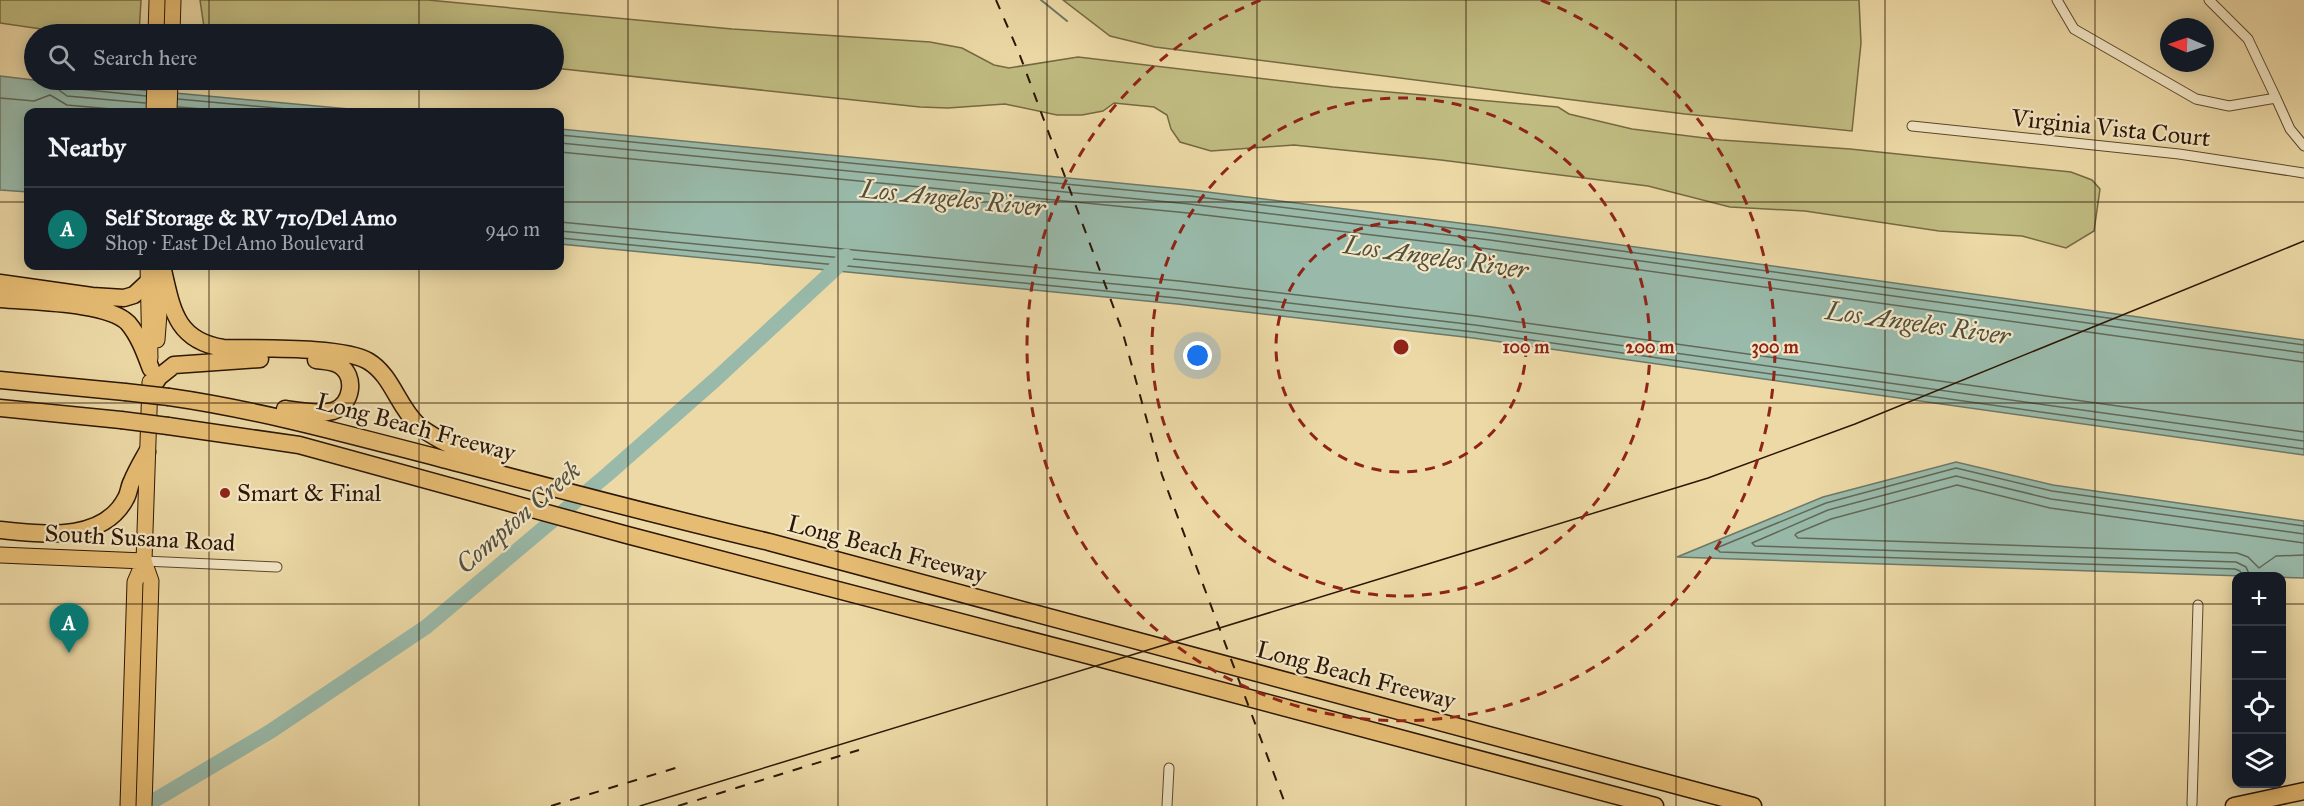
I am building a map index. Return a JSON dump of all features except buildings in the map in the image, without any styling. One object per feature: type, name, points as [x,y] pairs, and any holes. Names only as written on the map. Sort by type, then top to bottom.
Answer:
[{"type":"highway","points":[[163,270],[168,297],[175,315],[194,338],[209,345],[224,348],[353,354],[368,361],[379,370],[419,426],[437,438],[522,480]]},
{"type":"highway","points":[[0,283],[92,296],[124,298],[134,295],[148,274]]},
{"type":"highway","points":[[0,299],[108,310],[126,321],[133,330],[151,369]]},
{"type":"highway","points":[[150,391],[159,377],[174,365],[233,360],[331,362],[341,366],[349,380],[348,399],[333,411],[322,413],[218,404]]},
{"type":"highway","points":[[0,369],[70,386]]},
{"type":"highway","name":"Long Beach Freeway","points":[[0,380],[169,397],[218,404],[290,419],[652,514],[769,542],[1753,806]]},
{"type":"highway","name":"Long Beach Freeway","points":[[0,408],[121,420],[299,446],[627,535],[1655,806]]},
{"type":"highway","points":[[0,418],[60,414]]},
{"type":"highway","points":[[0,530],[77,531],[104,523],[124,500],[147,452]]},
{"type":"highway","points":[[2234,806],[2304,791]]},
{"type":"main road","points":[[156,24],[157,0]]},
{"type":"main road","points":[[172,24],[173,0]]},
{"type":"main road","points":[[154,108],[155,90]]},
{"type":"main road","points":[[169,108],[170,90]]},
{"type":"main road","points":[[151,369],[156,356],[162,270]]},
{"type":"main road","points":[[144,806],[151,581],[144,561],[151,369],[148,343],[148,274]]},
{"type":"main road","name":"South Susana Road","points":[[0,555],[144,561]]},
{"type":"main road","points":[[128,806],[135,582],[144,561]]},
{"type":"street","points":[[2057,0],[2074,29],[2196,99],[2229,106],[2276,98]]},
{"type":"street","points":[[2209,0],[2248,39],[2290,129],[2304,146]]},
{"type":"street","name":"Virginia Vista Court","points":[[1912,126],[2179,154],[2304,173]]},
{"type":"street","name":"South Susana Road","points":[[144,561],[277,567]]},
{"type":"street","points":[[2192,804],[2198,604]]},
{"type":"street","points":[[1167,806],[1168,768]]},
{"type":"shaded area","points":[[0,0],[141,0],[140,24],[24,24],[24,26],[0,23]]},
{"type":"shaded area","points":[[200,0],[428,0],[732,29],[930,42],[962,48],[994,65],[1009,68],[1078,57],[1333,87],[1558,107],[1569,114],[1632,129],[1721,140],[1850,149],[2071,172],[2092,180],[2100,189],[2094,231],[2066,248],[2022,236],[1939,231],[1805,211],[1730,207],[1648,186],[1441,160],[1294,145],[1211,151],[1180,142],[1171,129],[1167,115],[1154,107],[1114,103],[1103,111],[1082,115],[1057,115],[1005,104],[948,108],[920,107],[564,69],[564,24],[204,24]]},
{"type":"shaded area","points":[[1063,0],[1859,0],[1861,43],[1852,131],[1685,114],[1155,47],[1110,36]]},
{"type":"water","points":[[0,76],[24,79],[24,90],[143,90],[338,108],[24,108],[24,192],[0,190]]},
{"type":"water","name":"Los Angeles River","points":[[564,129],[1191,190],[1492,227],[2304,340],[2304,455],[1473,338],[1177,304],[564,244]]},
{"type":"water","points":[[1956,462],[2053,485],[2304,521],[2304,578],[2286,577],[2286,572],[2232,572],[2232,576],[1677,557],[1823,497]]},
{"type":"waterway","points":[[1041,0],[1067,21]]},
{"type":"waterway","name":"Compton Creek","points":[[145,806],[271,731],[426,627],[608,474],[716,379],[834,270],[846,256]]},
{"type":"tram line","points":[[640,806],[1708,478],[1855,424],[2304,241]]},
{"type":"railway","points":[[996,0],[1019,53],[1122,330],[1162,475],[1286,806]]},
{"type":"railway","points":[[678,806],[859,750]]},
{"type":"railway","points":[[551,806],[682,766]]},
{"type":"place","name":"Smart & Final","points":[[225,493]]},
{"type":"place","name":"Self Storage & RV 710/Del Amo","points":[[69,653]]}]
